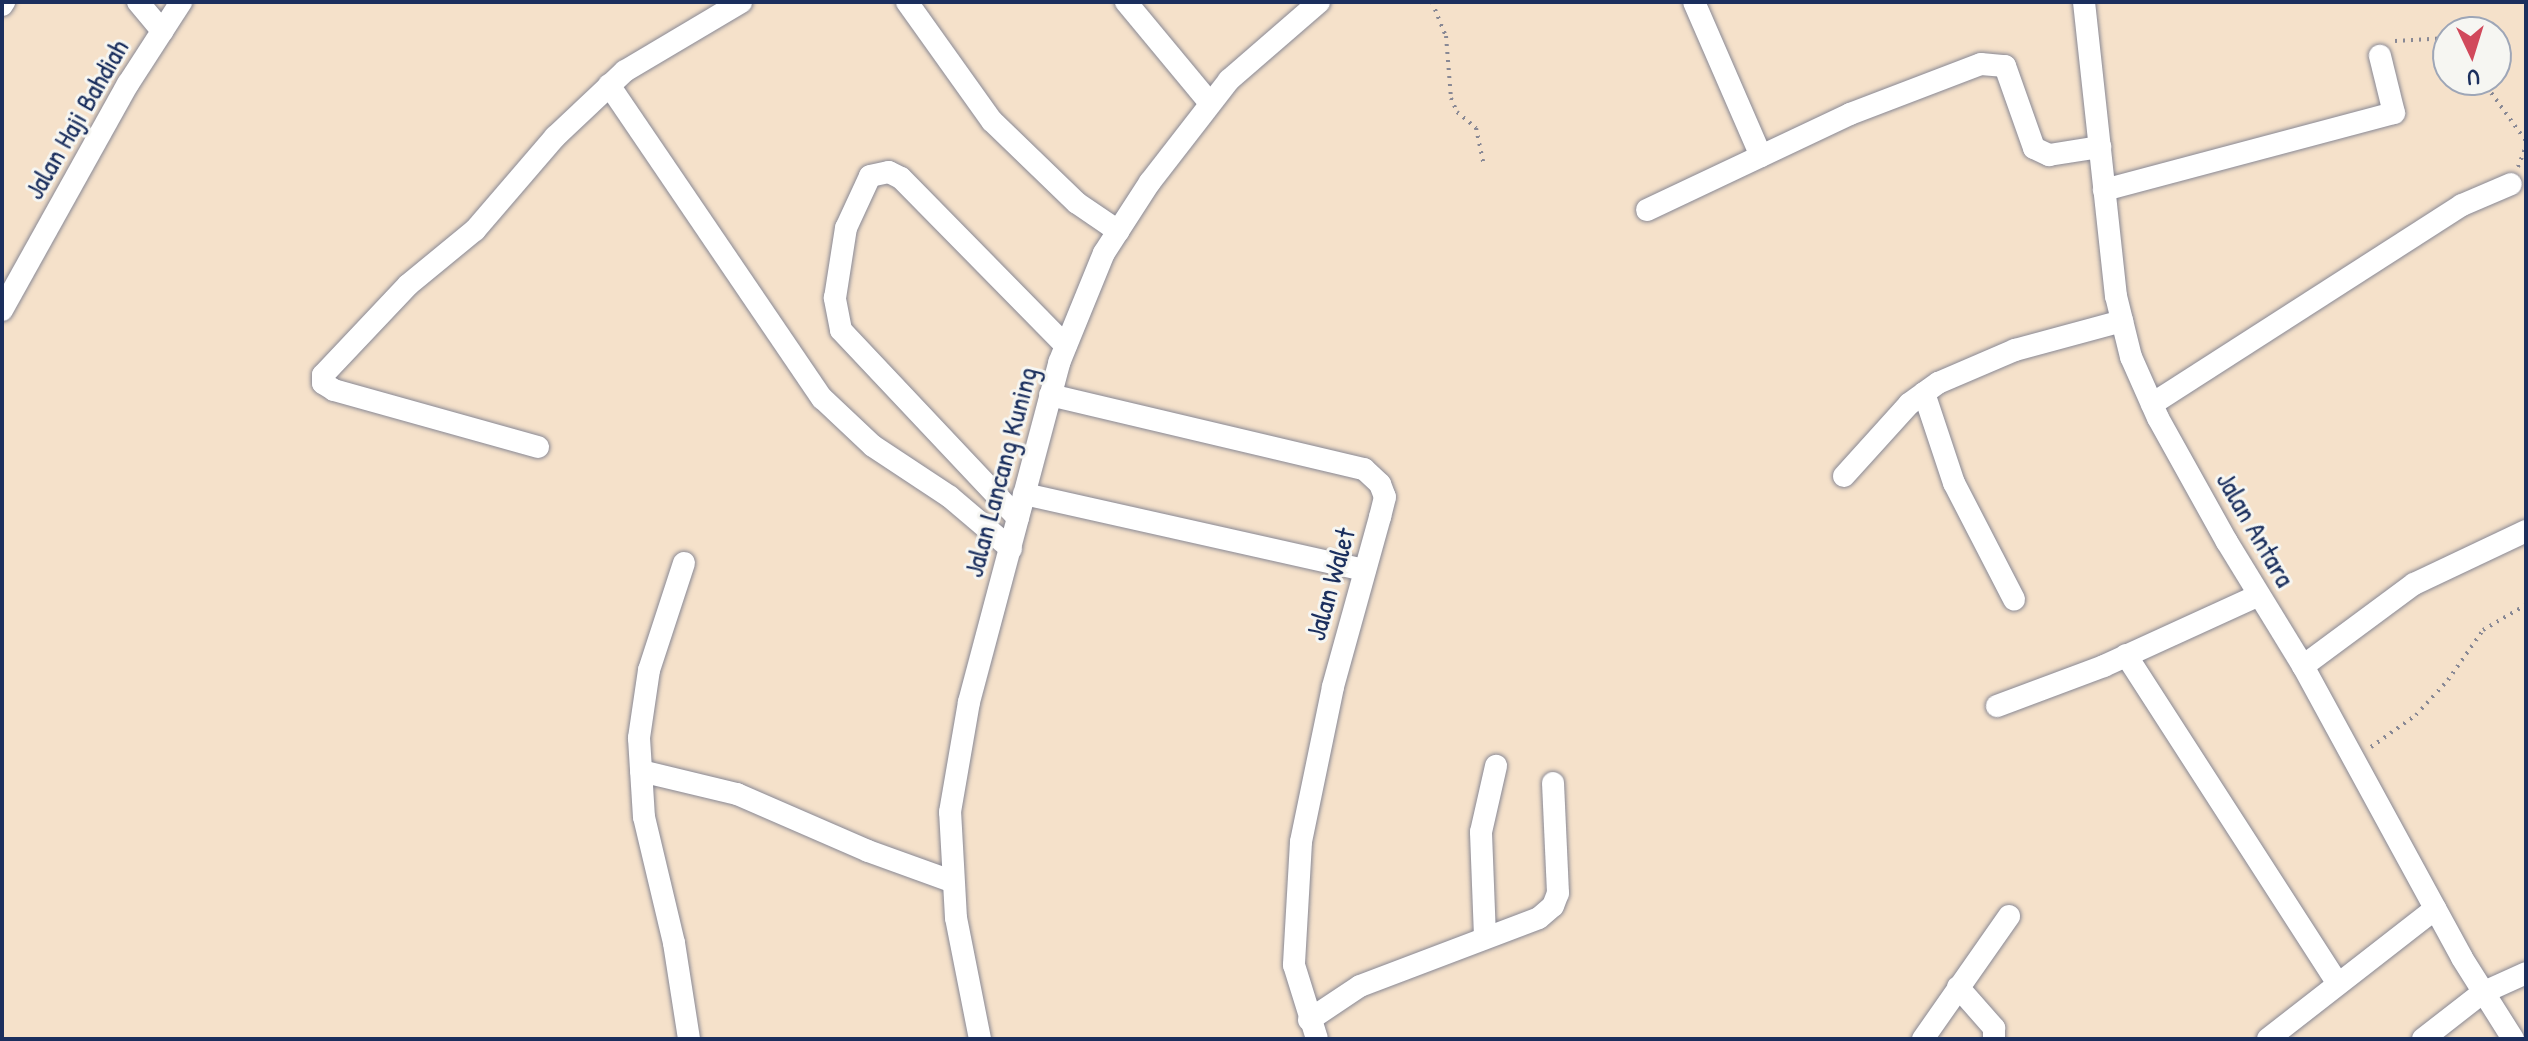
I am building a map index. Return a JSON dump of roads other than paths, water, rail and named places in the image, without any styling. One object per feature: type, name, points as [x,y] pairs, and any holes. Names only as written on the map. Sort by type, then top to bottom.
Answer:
[{"type":"street","points":[[138,2],[162,31]]},
{"type":"street","name":"Jalan Haji Bahdiah","points":[[2,310],[181,2]]},
{"type":"street","points":[[538,447],[334,390],[323,383],[323,375],[408,285],[475,230],[555,137],[609,85],[741,2]]},
{"type":"street","points":[[907,2],[992,121],[1077,203],[1118,231]]},
{"type":"street","points":[[1126,2],[1210,103]]},
{"type":"street","name":"Jalan Lancang Kuning","points":[[980,1039],[951,881],[955,769],[1050,395],[1082,297],[1118,231],[1210,103],[1229,80],[1319,2]]},
{"type":"street","points":[[1694,2],[1761,156]]},
{"type":"street","name":"Jalan Antara","points":[[2084,2],[2122,321],[2152,404],[2259,595],[2354,755],[2482,993],[2513,1039]]},
{"type":"street","points":[[2104,190],[2394,113],[2380,56]]},
{"type":"street","points":[[1647,210],[1850,114],[1996,62],[2005,66],[2034,148],[2049,155],[2100,147]]},
{"type":"street","points":[[609,85],[822,398],[873,446],[950,497],[1011,549]]},
{"type":"street","points":[[1018,518],[841,330],[835,298],[846,228],[870,176],[889,172],[901,178],[1066,346]]},
{"type":"street","points":[[2152,404],[2462,205],[2511,184]]},
{"type":"street","points":[[1844,476],[1924,393],[2015,350],[2122,321]]},
{"type":"street","points":[[1924,393],[1954,483],[2014,599]]},
{"type":"street","name":"Jalan Walet","points":[[1050,395],[1364,469],[1385,497],[1333,687],[1301,842],[1294,965],[1313,1029]]},
{"type":"street","points":[[1024,494],[1365,570]]},
{"type":"street","points":[[2303,666],[2414,584],[2526,531]]},
{"type":"street","points":[[684,563],[649,670],[639,738],[648,838],[674,943],[689,1039]]},
{"type":"street","points":[[1997,706],[2126,655],[2259,595]]},
{"type":"street","points":[[2126,655],[2338,984]]},
{"type":"street","points":[[1485,937],[1481,832],[1496,766]]},
{"type":"street","points":[[641,771],[737,794],[951,881]]},
{"type":"street","points":[[1313,1029],[1360,986],[1539,918],[1553,906],[1558,893],[1553,783]]},
{"type":"street","points":[[2268,1039],[2435,909]]},
{"type":"street","points":[[1923,1039],[2009,916]]},
{"type":"street","points":[[2423,1039],[2482,993],[2526,973]]},
{"type":"street","points":[[1958,987],[1994,1028],[1994,1039]]}]
